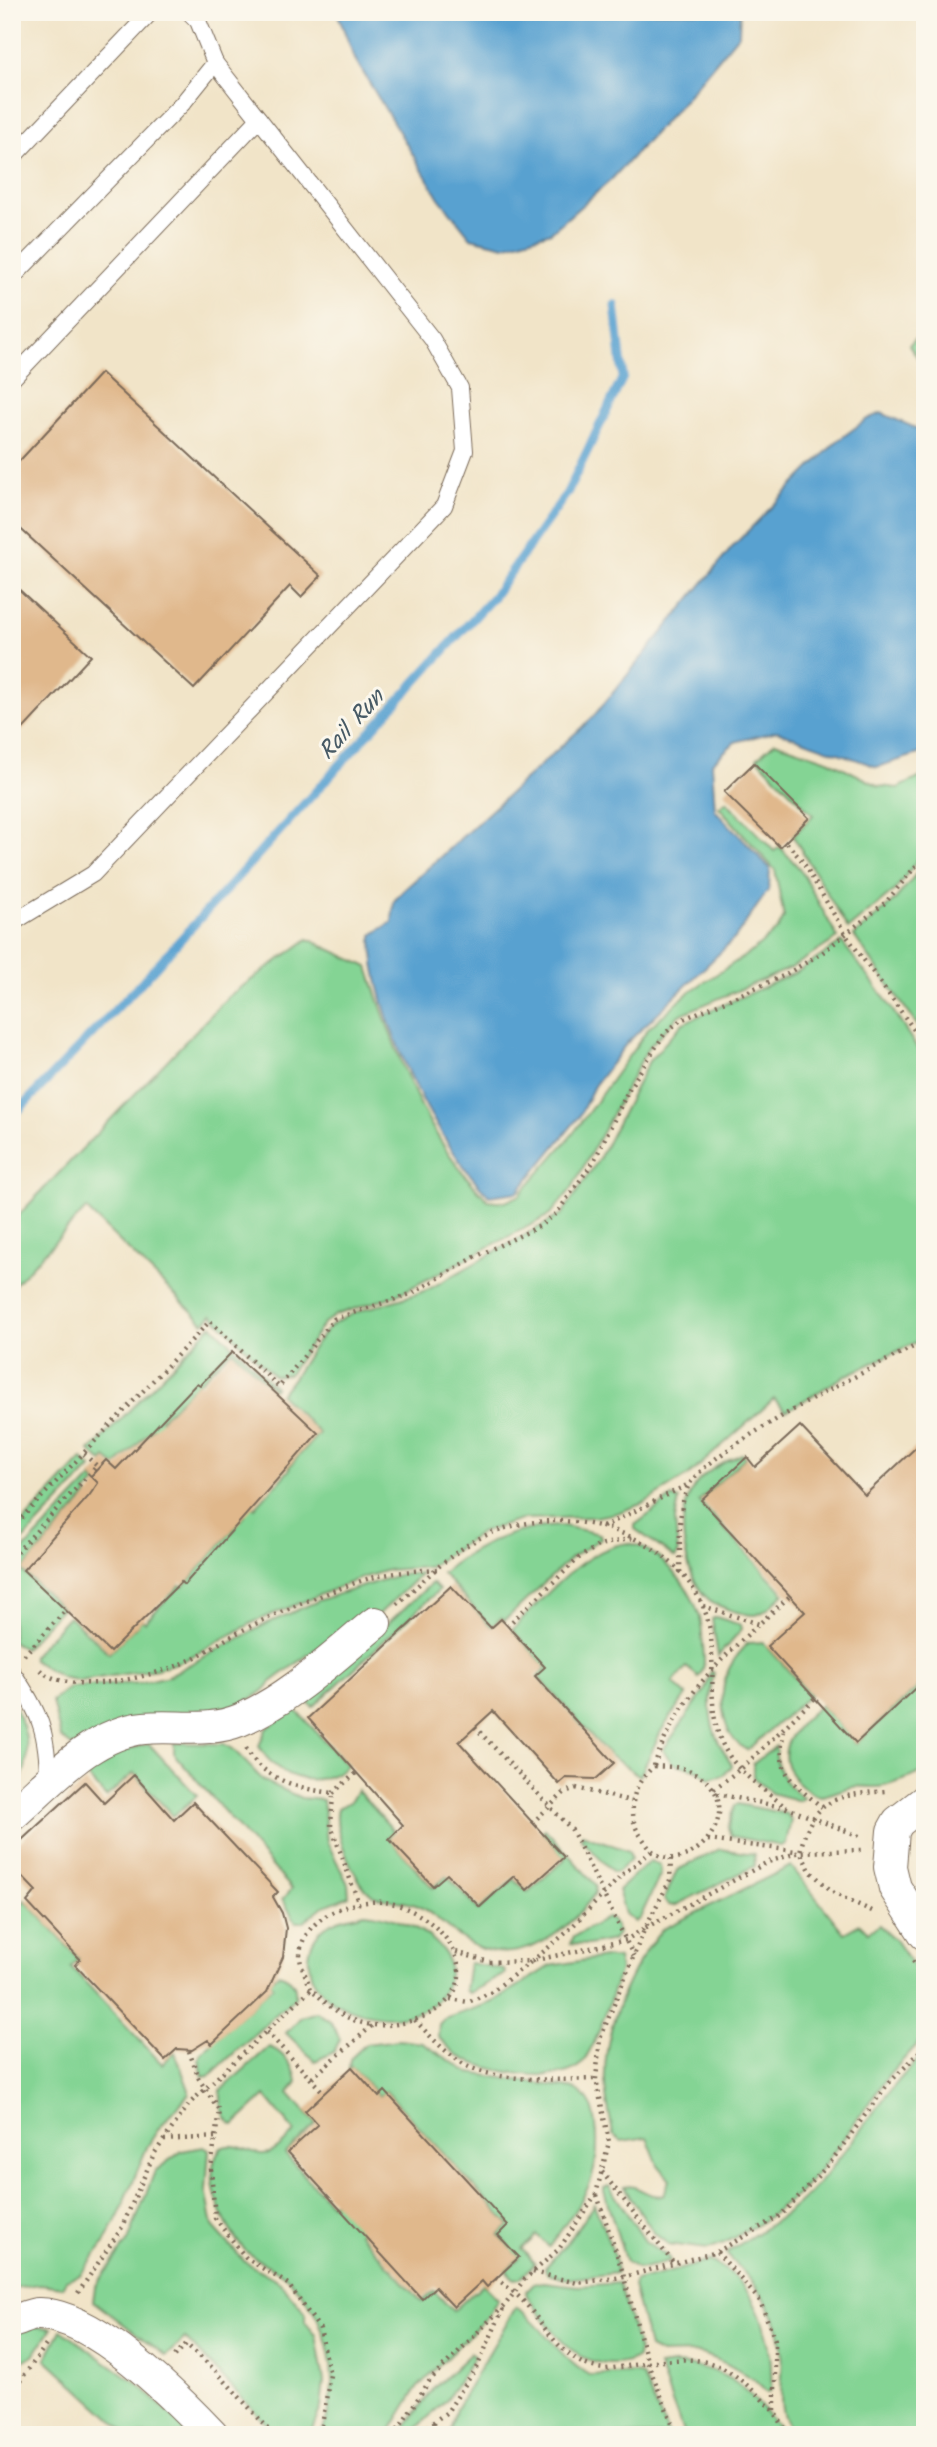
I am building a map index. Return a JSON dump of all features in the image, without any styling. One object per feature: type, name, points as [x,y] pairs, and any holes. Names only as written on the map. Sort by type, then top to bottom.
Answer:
[{"type":"street","points":[[12,1815],[106,1738],[142,1728],[214,1728],[236,1721],[268,1705],[301,1683],[375,1623]]},
{"type":"street","points":[[917,1945],[895,1888],[890,1867],[891,1849],[893,1831],[898,1822],[925,1801]]},
{"type":"street","points":[[12,2322],[37,2314],[85,2328],[130,2359],[173,2395],[212,2435]]},
{"type":"lane","points":[[12,158],[151,12]]},
{"type":"lane","points":[[12,923],[93,874],[444,506],[465,451],[460,388],[432,339],[215,63],[198,21],[189,12]]},
{"type":"lane","points":[[12,278],[182,104],[215,63]]},
{"type":"lane","points":[[12,379],[259,120]]},
{"type":"lane","points":[[12,1672],[41,1717],[48,1744],[48,1784]]},
{"type":"path","points":[[787,843],[807,870],[846,935],[925,1045]]},
{"type":"path","points":[[12,1528],[210,1321],[279,1387],[334,1319],[411,1294],[475,1257],[540,1226],[556,1214],[594,1161],[630,1087],[665,1033],[681,1020],[783,976],[846,935],[886,902],[925,855]]},
{"type":"path","points":[[603,1527],[690,1483],[718,1457],[818,1395],[925,1341]]},
{"type":"path","points":[[12,1557],[97,1466],[84,1454]]},
{"type":"path","points":[[680,1573],[682,1511],[690,1483]]},
{"type":"path","points":[[375,1623],[480,1537],[524,1523],[569,1521],[603,1527],[635,1538],[654,1550],[680,1573],[703,1606],[715,1664],[713,1717],[728,1754],[787,1808]]},
{"type":"path","points":[[507,1626],[579,1558],[599,1545],[635,1538]]},
{"type":"path","points":[[66,1610],[23,1655],[45,1675],[89,1684],[136,1678],[185,1662],[243,1630],[360,1581],[398,1572],[438,1569]]},
{"type":"path","points":[[715,1791],[721,1808],[708,1840],[689,1855],[671,1859],[652,1851],[635,1828],[631,1801],[639,1780],[654,1766],[666,1732],[715,1664],[790,1596]]},
{"type":"path","points":[[703,1606],[759,1624]]},
{"type":"path","points":[[715,1791],[784,1730],[815,1698]]},
{"type":"path","points":[[236,1721],[248,1752],[278,1780],[306,1790],[333,1793]]},
{"type":"path","points":[[475,1727],[572,1830],[635,1958]]},
{"type":"path","points":[[784,1730],[781,1759],[786,1773],[793,1784],[822,1807]]},
{"type":"path","points":[[654,1766],[691,1770],[715,1791],[787,1808],[891,1849]]},
{"type":"path","points":[[356,1773],[333,1793],[331,1826],[359,1904]]},
{"type":"path","points":[[532,1823],[565,1792],[576,1788],[631,1801]]},
{"type":"path","points":[[879,1917],[870,1909],[835,1894],[811,1872],[800,1852],[812,1818],[822,1807],[838,1798],[888,1791]]},
{"type":"path","points":[[708,1840],[800,1852],[891,1849]]},
{"type":"path","points":[[450,1999],[468,2002],[490,1993],[566,1933],[652,1851]]},
{"type":"path","points":[[456,1952],[489,1962],[532,1961],[626,1940],[768,1862],[800,1852]]},
{"type":"path","points":[[394,2435],[430,2380],[505,2305],[533,2272],[559,2249],[596,2194],[609,2142],[596,2079],[600,2039],[645,1928],[670,1880],[671,1859]]},
{"type":"path","points":[[389,1903],[419,1916],[444,1936],[456,1952],[459,1978],[450,1999],[415,2020],[374,2024],[361,2023],[334,2012],[311,1989],[300,1959],[305,1936],[318,1921],[336,1910],[359,1904],[389,1903]]},
{"type":"path","points":[[917,1945],[925,1977]]},
{"type":"path","points":[[20,2381],[65,2320],[75,2297],[121,2229],[154,2154],[190,2103],[311,1989]]},
{"type":"path","points":[[415,2020],[440,2047],[469,2067],[550,2080],[596,2079]]},
{"type":"path","points":[[312,2078],[374,2024]]},
{"type":"path","points":[[268,2032],[324,2093]]},
{"type":"path","points":[[533,2272],[577,2283],[624,2277],[717,2252],[781,2215],[830,2163],[887,2085],[925,2047]]},
{"type":"path","points":[[189,2051],[205,2089],[219,2110],[211,2169],[215,2218],[246,2258],[288,2284],[320,2329],[330,2375],[322,2425],[314,2435]]},
{"type":"path","points":[[164,2140],[217,2137]]},
{"type":"path","points":[[601,2171],[675,2265]]},
{"type":"path","points":[[596,2194],[624,2277],[648,2364],[677,2435]]},
{"type":"path","points":[[717,2252],[760,2301],[775,2340],[775,2413]]},
{"type":"path","points":[[496,2278],[514,2293],[576,2361],[591,2368],[606,2370],[700,2358],[734,2372],[775,2413],[789,2435]]},
{"type":"path","points":[[416,2435],[447,2412],[478,2365],[505,2305]]},
{"type":"path","points":[[434,2422],[436,2435]]},
{"type":"green space","points":[[925,329],[925,369],[909,345]]},
{"type":"green space","points":[[775,742],[828,760],[879,786],[898,788],[925,775],[925,850],[894,891],[848,929],[793,836],[813,815],[757,758]]},
{"type":"green space","points":[[726,801],[774,851],[780,847],[800,869],[838,938],[791,968],[679,1015],[648,1048],[572,1188],[550,1215],[399,1294],[336,1315],[324,1323],[289,1374],[274,1376],[212,1315],[204,1323],[86,1209],[12,1287],[12,1222],[229,996],[308,939],[368,967],[414,1091],[446,1149],[488,1200],[505,1202],[519,1196],[572,1135],[649,1028],[689,992],[754,950],[778,929],[784,917],[775,870],[719,807]]},
{"type":"green space","points":[[925,863],[925,1036],[854,936],[894,901]]},
{"type":"green space","points":[[842,942],[884,997],[925,1060],[925,1338],[845,1376],[786,1411],[774,1399],[689,1475],[644,1503],[617,1513],[595,1517],[524,1519],[482,1532],[429,1567],[388,1570],[356,1580],[256,1621],[185,1660],[157,1669],[80,1681],[61,1677],[33,1660],[32,1656],[69,1616],[109,1653],[142,1620],[145,1622],[180,1585],[183,1587],[245,1516],[243,1514],[251,1505],[255,1508],[290,1469],[319,1433],[280,1394],[328,1329],[349,1316],[429,1289],[562,1214],[599,1159],[649,1061],[683,1023],[797,972]]},
{"type":"green space","points":[[212,1325],[275,1387],[273,1389],[232,1350],[161,1419],[164,1422],[156,1430],[153,1428],[116,1466],[106,1458],[102,1462],[90,1451]]},
{"type":"green space","points":[[742,1454],[746,1457],[699,1501],[784,1593],[766,1610],[753,1615],[721,1607],[704,1595],[691,1573],[683,1531],[686,1503],[695,1485],[713,1469]]},
{"type":"green space","points":[[82,1459],[91,1468],[12,1552],[12,1534]]},
{"type":"green space","points":[[92,1478],[96,1483],[86,1493],[88,1495],[22,1571],[62,1608],[24,1649],[12,1641],[12,1562]]},
{"type":"green space","points":[[672,1497],[679,1500],[675,1520],[678,1554],[675,1558],[635,1529],[635,1525]]},
{"type":"green space","points":[[564,1526],[600,1534],[601,1538],[571,1558],[504,1621],[501,1618],[491,1627],[442,1573],[470,1553],[499,1538],[530,1529]]},
{"type":"green space","points":[[628,1543],[639,1546],[661,1560],[688,1591],[700,1618],[704,1658],[699,1677],[686,1667],[673,1683],[686,1695],[661,1731],[640,1776],[609,1755],[538,1677],[546,1668],[512,1630],[550,1590],[579,1565],[611,1547]]},
{"type":"green space","points":[[422,1573],[374,1619],[321,1645],[259,1694],[238,1705],[147,1731],[72,1746],[61,1738],[52,1701],[70,1687],[139,1683],[168,1676],[268,1623],[320,1600],[398,1575]]},
{"type":"green space","points":[[432,1583],[439,1590],[313,1707],[305,1699]]},
{"type":"green space","points":[[716,1617],[741,1625],[742,1629],[718,1656],[712,1619]]},
{"type":"green space","points":[[763,1642],[810,1695],[747,1750],[738,1744],[726,1724],[723,1712],[724,1687],[733,1662],[748,1643]]},
{"type":"green space","points":[[711,1671],[714,1673],[710,1699],[712,1724],[732,1766],[724,1775],[709,1779],[698,1770],[672,1763],[663,1750],[705,1690]]},
{"type":"green space","points":[[925,1681],[925,1771],[884,1786],[851,1787],[820,1796],[805,1788],[789,1770],[786,1749],[790,1739],[803,1721],[821,1705],[856,1743]]},
{"type":"green space","points":[[12,1701],[26,1736],[27,1760],[12,1794]]},
{"type":"green space","points":[[295,1709],[347,1765],[336,1773],[312,1780],[287,1774],[276,1767],[259,1746],[266,1729]]},
{"type":"green space","points":[[174,1743],[224,1744],[233,1749],[264,1781],[301,1798],[323,1800],[327,1842],[348,1884],[349,1896],[322,1907],[303,1922],[296,1922],[282,1899],[292,1889],[174,1754]]},
{"type":"green space","points":[[149,1744],[197,1796],[173,1816],[134,1773],[106,1797],[83,1772],[111,1753]]},
{"type":"green space","points":[[776,1746],[779,1769],[786,1782],[803,1798],[800,1801],[771,1793],[753,1777],[753,1764]]},
{"type":"green space","points":[[357,1790],[394,1831],[388,1837],[433,1888],[447,1876],[479,1910],[514,1879],[528,1892],[565,1859],[542,1832],[545,1829],[596,1885],[595,1893],[569,1923],[536,1945],[518,1951],[499,1952],[480,1948],[461,1938],[424,1909],[413,1904],[376,1897],[365,1888],[346,1854],[337,1817],[338,1808],[351,1801]]},
{"type":"green space","points":[[735,1805],[787,1814],[791,1820],[786,1843],[781,1846],[731,1836],[728,1828]]},
{"type":"green space","points":[[582,1834],[629,1851],[631,1859],[617,1872],[613,1872],[581,1839]]},
{"type":"green space","points":[[720,1849],[754,1854],[755,1866],[674,1906],[664,1900],[677,1870]]},
{"type":"green space","points":[[650,1861],[660,1865],[661,1873],[640,1918],[635,1922],[625,1914],[618,1890]]},
{"type":"green space","points":[[791,1866],[844,1933],[860,1924],[868,1932],[879,1925],[895,1940],[925,1983],[925,2036],[890,2074],[824,2165],[798,2194],[759,2224],[724,2243],[708,2249],[668,2244],[655,2234],[624,2187],[634,2187],[658,2196],[664,2194],[670,2179],[658,2165],[647,2137],[622,2141],[613,2135],[606,2095],[606,2062],[608,2042],[620,2001],[639,1962],[663,1929]]},
{"type":"green space","points":[[25,1900],[79,1959],[71,1967],[162,2064],[175,2052],[189,2090],[189,2094],[159,2128],[147,2147],[119,2215],[103,2245],[80,2275],[66,2280],[62,2287],[40,2284],[12,2288],[12,1912]]},
{"type":"green space","points":[[365,1913],[380,1915],[413,1927],[440,1947],[448,1961],[449,1976],[442,1993],[431,2005],[417,2013],[401,2017],[366,2014],[334,2001],[316,1984],[309,1959],[310,1950],[318,1934],[334,1922]]},
{"type":"green space","points":[[607,1918],[613,1921],[618,1933],[613,1940],[588,1945],[570,1944],[573,1937]]},
{"type":"green space","points":[[604,1957],[618,1959],[620,1970],[593,2046],[581,2064],[571,2071],[541,2075],[488,2068],[458,2056],[438,2036],[439,2024],[444,2019],[493,2002],[550,1966]]},
{"type":"green space","points":[[469,1963],[504,1969],[505,1974],[469,1993],[465,1990]]},
{"type":"green space","points":[[278,1974],[292,1982],[295,1997],[209,2076],[203,2077],[199,2059],[202,2052],[273,1986],[270,1982]]},
{"type":"green space","points":[[317,2012],[330,2021],[340,2039],[334,2052],[315,2061],[286,2033],[301,2017]]},
{"type":"green space","points":[[399,2040],[422,2043],[470,2073],[576,2089],[590,2104],[595,2119],[597,2144],[592,2176],[579,2204],[549,2247],[537,2235],[522,2249],[535,2263],[520,2278],[514,2279],[506,2270],[519,2258],[499,2235],[509,2225],[386,2091],[379,2096],[352,2067],[349,2069],[350,2059],[366,2044]]},
{"type":"green space","points":[[269,2047],[279,2052],[291,2066],[297,2082],[289,2093],[316,2124],[285,2154],[331,2204],[345,2192],[371,2221],[359,2233],[422,2302],[434,2291],[453,2311],[483,2284],[498,2299],[488,2316],[416,2389],[388,2435],[321,2435],[328,2414],[332,2372],[322,2330],[301,2293],[286,2277],[250,2255],[238,2242],[217,2202],[213,2172],[215,2159],[221,2148],[235,2146],[268,2154],[280,2147],[295,2132],[265,2096],[234,2125],[223,2110],[221,2090]]},
{"type":"green space","points":[[925,2053],[925,2435],[796,2435],[783,2415],[781,2404],[783,2354],[778,2328],[753,2283],[726,2254],[805,2198],[830,2170],[895,2085]]},
{"type":"green space","points":[[204,2147],[209,2150],[206,2190],[213,2226],[245,2262],[277,2280],[286,2289],[305,2312],[305,2322],[316,2335],[324,2381],[321,2407],[310,2435],[277,2435],[185,2338],[166,2356],[93,2301],[95,2287],[128,2241],[155,2171],[182,2151]]},
{"type":"green space","points":[[609,2186],[645,2241],[668,2257],[670,2262],[638,2269],[626,2262],[604,2191],[604,2188]]},
{"type":"green space","points":[[594,2204],[615,2257],[616,2273],[568,2279],[547,2273],[545,2268],[570,2239]]},
{"type":"green space","points":[[710,2261],[741,2284],[760,2315],[770,2352],[771,2390],[767,2393],[753,2379],[725,2363],[699,2353],[661,2354],[649,2348],[633,2286],[636,2281]]},
{"type":"green space","points":[[535,2283],[578,2286],[619,2283],[639,2350],[638,2357],[626,2363],[612,2364],[584,2358],[573,2351],[562,2342],[527,2296],[526,2292]]},
{"type":"green space","points":[[516,2307],[535,2322],[568,2359],[589,2375],[636,2373],[642,2376],[669,2435],[449,2435],[456,2409]]},
{"type":"green space","points":[[25,2326],[52,2328],[33,2356],[20,2362],[12,2358],[12,2337]]},
{"type":"green space","points":[[61,2330],[139,2385],[192,2435],[129,2435],[46,2359]]},
{"type":"green space","points":[[471,2353],[474,2357],[447,2399],[410,2435],[399,2435],[435,2387]]},
{"type":"green space","points":[[674,2364],[711,2370],[738,2384],[761,2406],[784,2435],[684,2435],[659,2366]]},
{"type":"water","points":[[337,12],[740,12],[739,34],[679,106],[611,180],[551,232],[504,246],[471,238],[439,198],[355,59]]},
{"type":"water","points":[[881,413],[918,429],[925,438],[925,752],[877,767],[777,731],[735,742],[712,763],[715,810],[770,868],[769,889],[735,938],[627,1043],[594,1086],[579,1117],[518,1192],[489,1196],[448,1143],[410,1074],[382,1001],[372,935],[392,922],[394,901],[403,891],[593,717],[735,544],[836,442],[867,419]]},
{"type":"building","points":[[101,373],[321,576],[301,597],[290,586],[194,689],[12,521],[12,469]]},
{"type":"building","points":[[12,583],[91,656],[12,741]]},
{"type":"building","points":[[754,763],[809,818],[780,847],[724,792]]},
{"type":"building","points":[[232,1352],[318,1433],[184,1585],[181,1582],[110,1652],[23,1570],[89,1496],[98,1483],[91,1476],[106,1460],[116,1469],[197,1383],[200,1385]]},
{"type":"building","points":[[800,1426],[865,1495],[925,1439],[925,1679],[856,1743],[767,1646],[805,1612],[701,1500],[747,1457],[755,1467]]},
{"type":"building","points":[[451,1586],[491,1628],[501,1619],[545,1667],[535,1676],[614,1763],[596,1779],[566,1778],[559,1784],[493,1711],[459,1742],[564,1857],[527,1890],[514,1876],[480,1907],[447,1874],[433,1886],[389,1839],[403,1825],[308,1718]]},
{"type":"building","points":[[134,1775],[174,1820],[193,1802],[278,1892],[273,1897],[282,1913],[286,1928],[283,1957],[267,1992],[212,2044],[208,2040],[192,2050],[177,2049],[165,2060],[75,1965],[80,1959],[27,1902],[36,1891],[12,1866],[12,1849],[85,1782],[104,1803]]},
{"type":"building","points":[[352,2067],[379,2097],[385,2091],[508,2225],[498,2235],[519,2257],[487,2287],[482,2281],[454,2307],[435,2287],[422,2299],[288,2152],[318,2125],[305,2111]]},
{"type":"waterway","name":"Rail Run","points":[[12,1117],[139,985],[493,597],[567,493],[623,377],[615,305]]}]
